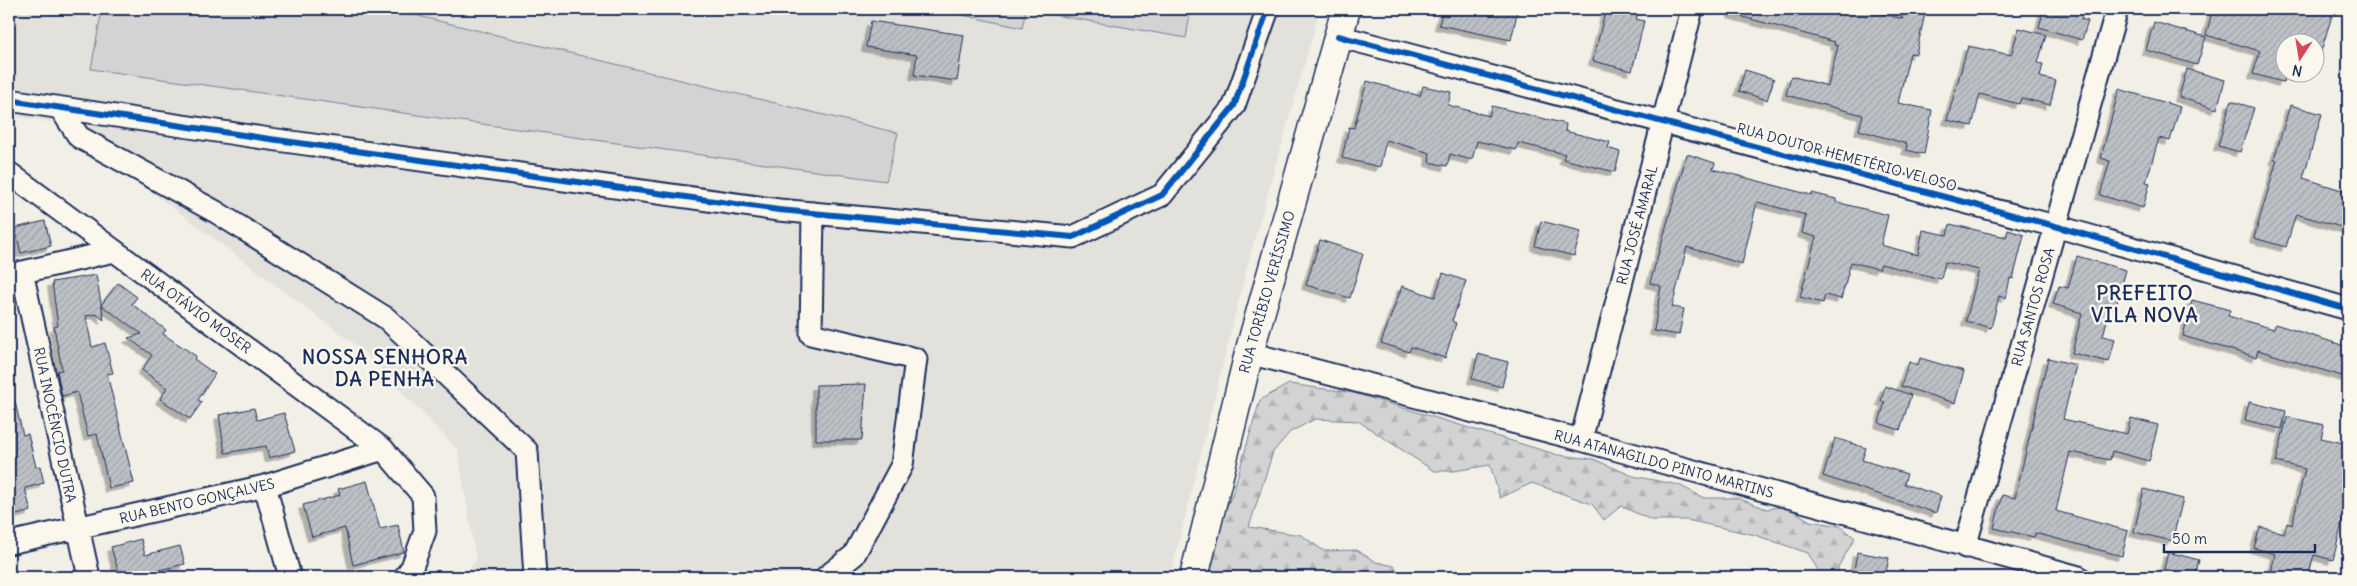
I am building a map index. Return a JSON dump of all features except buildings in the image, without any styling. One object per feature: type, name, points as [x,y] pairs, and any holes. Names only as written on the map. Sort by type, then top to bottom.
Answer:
[{"type":"street","points":[[9,100],[282,141],[813,213],[1073,237],[1162,195],[1234,106],[1268,9]]},
{"type":"street","name":"RUA TORÍBIO VERÍSSIMO","points":[[1194,577],[1249,353],[1346,9]]},
{"type":"street","name":"RUA JOSÉ AMARAL","points":[[1581,440],[1692,9]]},
{"type":"street","name":"RUA SANTOS ROSA","points":[[1965,547],[2117,9]]},
{"type":"street","name":"RUA DOUTOR HEMETÉRIO VELOSO","points":[[1338,36],[2055,226],[2348,309]]},
{"type":"street","points":[[60,108],[79,137],[216,212],[386,318],[527,450],[534,577]]},
{"type":"street","name":"RUA OTÁVIO MOSER","points":[[9,173],[383,450],[423,496],[426,531],[412,567],[405,577]]},
{"type":"street","points":[[813,213],[811,334],[916,359],[902,465],[854,555],[826,577]]},
{"type":"street","points":[[15,274],[114,251]]},
{"type":"street","name":"RUA INOCÊNCIO DUTRA","points":[[15,274],[89,577]]},
{"type":"street","name":"RUA ATANAGILDO PINTO MARTINS","points":[[1249,353],[1581,440],[2079,577]]},
{"type":"street","name":"RUA BENTO GONÇALVES","points":[[9,543],[265,486],[383,450]]},
{"type":"street","points":[[265,486],[290,577]]},
{"type":"shaded area","points":[[9,9],[1320,9],[1248,263],[1170,577],[463,577],[476,560],[458,450],[361,349],[60,123],[9,116]]},
{"type":"green space","points":[[102,9],[390,9],[898,133],[886,181],[91,69]]},
{"type":"green space","points":[[935,9],[1191,9],[1186,38],[1026,10],[1022,28]]},
{"type":"green space","points":[[1289,384],[1354,393],[1558,455],[1593,459],[1633,476],[1679,485],[1704,498],[1737,498],[1767,509],[1786,506],[1810,521],[1840,526],[1855,538],[1838,567],[1839,577],[1818,577],[1819,572],[1808,553],[1755,535],[1687,520],[1651,520],[1621,506],[1604,520],[1592,504],[1532,483],[1500,498],[1490,465],[1454,471],[1434,471],[1358,421],[1315,419],[1290,432],[1273,452],[1249,527],[1301,535],[1324,551],[1357,550],[1376,562],[1394,566],[1404,577],[1203,577],[1211,542],[1232,495],[1260,400]]},
{"type":"cycle path","points":[[9,100],[263,138],[779,210],[1073,237],[1162,195],[1234,106],[1268,9]]},
{"type":"cycle path","points":[[1338,36],[2055,226],[2348,309]]},
{"type":"district","name":"PREFEITO VILA NOVA","points":[[2145,304]]},
{"type":"district","name":"NOSSA SENHORA DA PENHA","points":[[385,368]]}]
